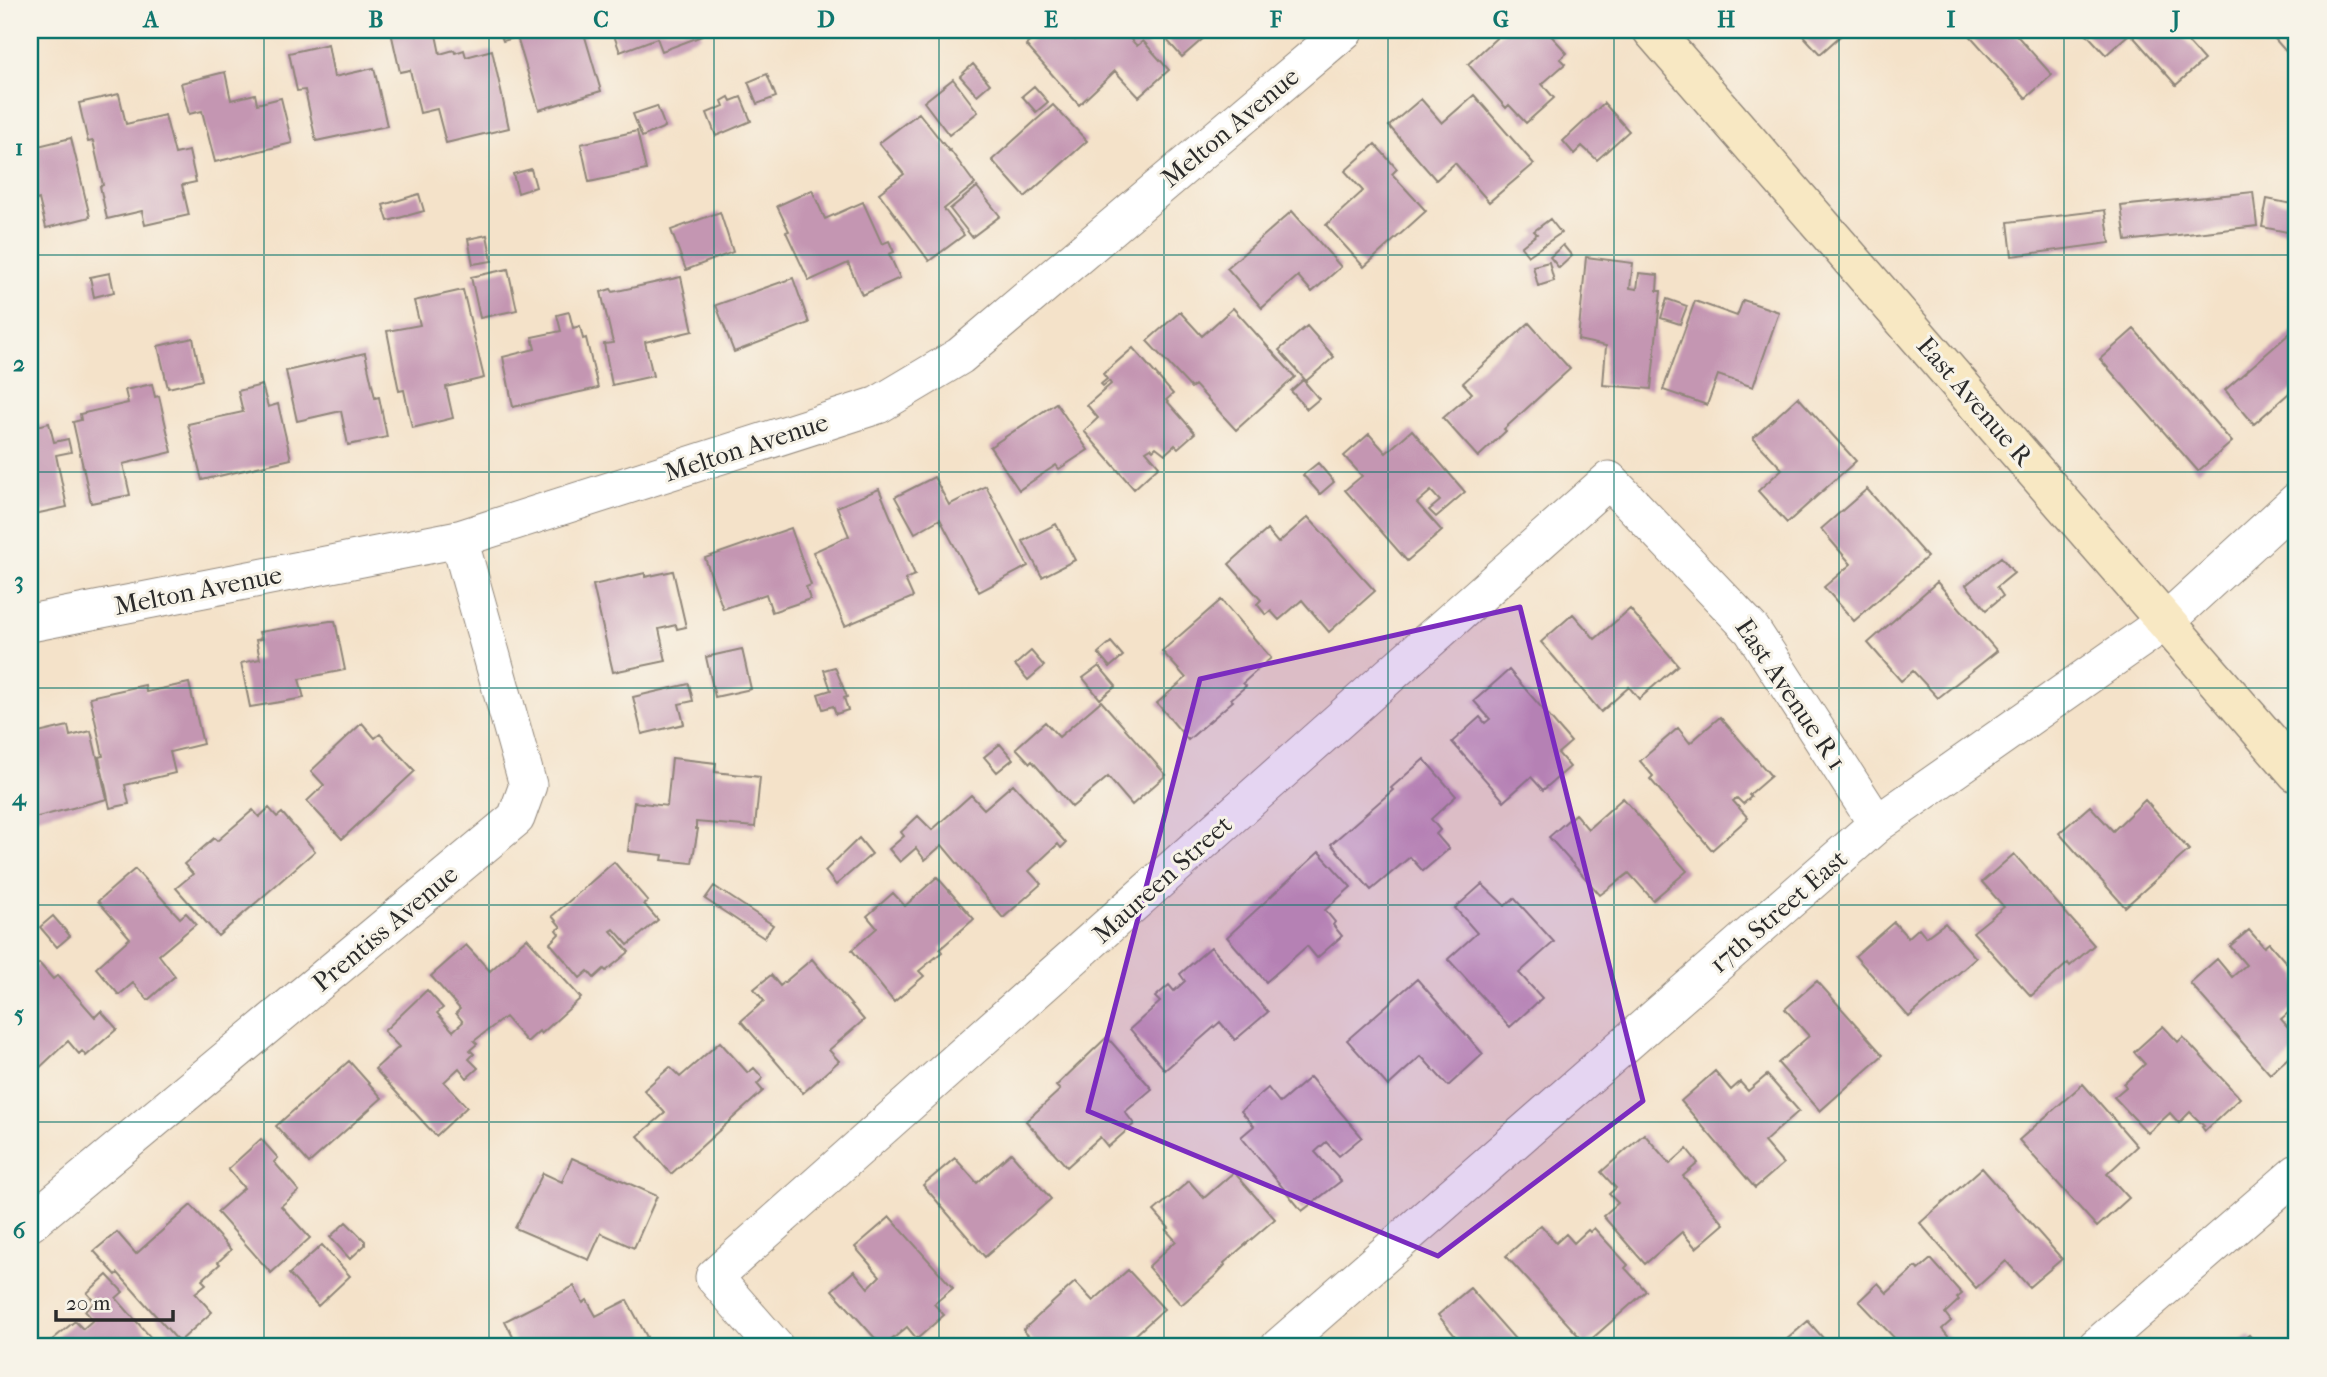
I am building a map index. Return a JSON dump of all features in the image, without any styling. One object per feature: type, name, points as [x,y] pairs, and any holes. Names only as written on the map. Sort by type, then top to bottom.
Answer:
[{"type":"main road","name":"East Avenue R","points":[[1652,30],[2297,773]]},
{"type":"street","name":"Melton Avenue","points":[[30,623],[459,539],[878,405],[960,356],[1345,30]]},
{"type":"street","name":"East Avenue R 1","points":[[1609,480],[1752,630],[1877,824]]},
{"type":"street","name":"Maureen Street","points":[[775,1347],[714,1277],[1609,480]]},
{"type":"street","name":"17th Street East","points":[[1279,1347],[1877,824],[2166,621],[2297,501]]},
{"type":"street","name":"Prentiss Avenue","points":[[30,1223],[516,818],[528,785],[459,539]]},
{"type":"street","points":[[2096,1347],[2297,1173]]},
{"type":"highlighted area","points":[[1520,607],[1643,1101],[1438,1256],[1088,1111],[1200,679]]},
{"type":"building","points":[[435,30],[440,54],[464,50],[466,57],[492,50],[509,128],[446,143],[437,109],[420,113],[410,70],[400,72],[391,32]]},
{"type":"building","points":[[499,30],[583,30],[601,91],[539,110],[517,37],[503,41]]},
{"type":"building","points":[[612,30],[699,30],[702,36],[662,51],[657,38],[620,52]]},
{"type":"building","points":[[1043,30],[1064,30],[1075,40],[1086,30],[1122,30],[1137,46],[1143,41],[1169,70],[1139,97],[1115,71],[1079,105],[1026,45]]},
{"type":"building","points":[[1158,30],[1213,30],[1182,57]]},
{"type":"building","points":[[1505,30],[1546,30],[1567,53],[1560,59],[1565,64],[1542,84],[1554,98],[1526,123],[1509,105],[1506,108],[1468,64]]},
{"type":"building","points":[[1798,30],[1847,30],[1820,54]]},
{"type":"building","points":[[1965,30],[2012,30],[2052,75],[2026,98]]},
{"type":"building","points":[[2083,30],[2177,30],[2204,60],[2176,85],[2130,33],[2106,55]]},
{"type":"building","points":[[2267,30],[2297,30],[2297,64]]},
{"type":"building","points":[[328,44],[334,77],[374,68],[387,126],[316,141],[305,90],[297,91],[289,53]]},
{"type":"building","points":[[973,64],[990,84],[977,95],[960,76]]},
{"type":"building","points":[[225,72],[231,100],[255,94],[257,104],[281,98],[292,143],[215,162],[202,111],[189,114],[181,83]]},
{"type":"building","points":[[767,74],[776,97],[757,104],[748,82]]},
{"type":"building","points":[[953,79],[978,112],[949,135],[924,102]]},
{"type":"building","points":[[1034,86],[1048,102],[1036,112],[1022,96]]},
{"type":"building","points":[[119,94],[126,124],[165,115],[175,154],[189,151],[196,182],[182,185],[189,215],[145,225],[142,211],[107,219],[93,141],[88,142],[79,103]]},
{"type":"building","points":[[1474,95],[1534,164],[1489,202],[1455,163],[1436,180],[1389,126],[1421,99],[1442,123]]},
{"type":"building","points":[[729,97],[731,101],[741,97],[751,121],[716,136],[707,113],[724,106],[722,101]]},
{"type":"building","points":[[1604,103],[1629,131],[1597,160],[1582,146],[1574,154],[1563,141]]},
{"type":"building","points":[[1053,105],[1087,141],[1025,197],[992,160]]},
{"type":"building","points":[[657,106],[665,127],[642,137],[633,114]]},
{"type":"building","points":[[919,113],[975,184],[944,209],[964,235],[929,261],[879,193],[904,174],[879,143]]},
{"type":"building","points":[[637,131],[646,170],[589,182],[581,144]]},
{"type":"building","points":[[71,138],[90,217],[46,228],[39,199],[30,202],[30,148]]},
{"type":"building","points":[[1375,144],[1397,169],[1392,174],[1426,211],[1364,267],[1326,225],[1363,191],[1345,171]]},
{"type":"building","points":[[531,169],[536,187],[518,193],[513,174]]},
{"type":"building","points":[[977,187],[1000,216],[972,237],[950,209]]},
{"type":"building","points":[[812,190],[825,219],[863,202],[882,244],[889,241],[894,252],[889,254],[900,278],[862,295],[848,263],[809,281],[777,206]]},
{"type":"building","points":[[2253,192],[2257,226],[2126,241],[2121,206]]},
{"type":"building","points":[[419,194],[424,211],[388,221],[383,205]]},
{"type":"building","points":[[2267,199],[2297,205],[2297,234],[2262,227]]},
{"type":"building","points":[[2105,210],[2110,243],[2012,256],[2008,222]]},
{"type":"building","points":[[1292,211],[1341,267],[1312,292],[1298,276],[1262,308],[1227,268]]},
{"type":"building","points":[[720,212],[733,252],[686,270],[671,230]]},
{"type":"building","points":[[1550,219],[1561,233],[1528,256],[1521,247],[1537,234],[1534,231]]},
{"type":"building","points":[[487,235],[492,261],[473,264],[468,239]]},
{"type":"building","points":[[1563,245],[1572,256],[1559,268],[1550,257]]},
{"type":"building","points":[[1586,257],[1633,263],[1630,288],[1637,289],[1639,273],[1658,275],[1657,291],[1661,291],[1651,389],[1603,385],[1606,346],[1578,340]]},
{"type":"building","points":[[1549,262],[1554,281],[1538,286],[1533,266]]},
{"type":"building","points":[[508,269],[517,310],[480,318],[471,277]]},
{"type":"building","points":[[110,273],[114,292],[94,297],[90,277]]},
{"type":"building","points":[[681,277],[693,331],[645,342],[653,376],[612,385],[604,344],[613,343],[601,292],[611,289],[613,292]]},
{"type":"building","points":[[793,278],[809,323],[734,352],[716,305]]},
{"type":"building","points":[[463,290],[484,378],[446,387],[453,418],[412,428],[404,390],[399,391],[387,331],[420,325],[414,301]]},
{"type":"building","points":[[1667,299],[1687,306],[1680,324],[1661,318]]},
{"type":"building","points":[[1743,300],[1779,312],[1753,387],[1718,375],[1707,405],[1663,390],[1695,301],[1737,316]]},
{"type":"building","points":[[1233,308],[1295,377],[1236,430],[1195,385],[1191,388],[1147,341],[1180,312],[1202,336]]},
{"type":"building","points":[[569,312],[573,328],[580,326],[583,339],[586,338],[598,388],[513,407],[503,357],[535,349],[532,337],[561,331],[557,315]]},
{"type":"building","points":[[1529,323],[1570,369],[1504,429],[1506,431],[1478,457],[1443,418],[1472,393],[1463,383]]},
{"type":"building","points":[[1307,326],[1334,357],[1306,381],[1279,350]]},
{"type":"building","points":[[2297,327],[2297,386],[2254,424],[2225,390]]},
{"type":"building","points":[[2134,329],[2232,442],[2198,471],[2100,359]]},
{"type":"building","points":[[193,338],[202,380],[168,388],[158,346]]},
{"type":"building","points":[[1133,348],[1173,394],[1166,400],[1195,433],[1178,448],[1175,445],[1165,454],[1156,447],[1146,451],[1159,466],[1134,489],[1084,431],[1098,418],[1087,405],[1111,384],[1109,381],[1103,386],[1101,384],[1107,379],[1103,374]]},
{"type":"building","points":[[365,353],[375,398],[379,397],[387,437],[348,445],[341,411],[297,421],[286,371]]},
{"type":"building","points":[[1303,380],[1319,399],[1307,409],[1291,391]]},
{"type":"building","points":[[152,384],[155,397],[159,396],[172,452],[123,464],[130,495],[91,503],[73,422],[81,420],[80,414],[128,403],[125,390]]},
{"type":"building","points":[[262,385],[268,407],[278,404],[291,459],[202,480],[188,424],[243,412],[238,391]]},
{"type":"building","points":[[1798,397],[1856,461],[1787,523],[1758,491],[1782,469],[1753,438]]},
{"type":"building","points":[[1056,403],[1088,450],[1059,469],[1056,465],[1019,490],[990,447]]},
{"type":"building","points":[[49,423],[54,442],[68,439],[71,452],[56,455],[67,507],[30,515],[30,428]]},
{"type":"building","points":[[1412,430],[1465,492],[1436,517],[1429,510],[1440,501],[1431,491],[1417,503],[1442,531],[1407,561],[1345,490],[1362,476],[1344,456],[1369,434],[1386,453]]},
{"type":"building","points":[[1318,463],[1334,482],[1320,494],[1303,475]]},
{"type":"building","points":[[934,477],[949,505],[986,486],[1028,566],[979,592],[940,519],[915,533],[895,497]]},
{"type":"building","points":[[879,489],[915,575],[905,579],[913,597],[845,626],[813,552],[849,536],[837,507]]},
{"type":"building","points":[[1867,489],[1927,557],[1854,621],[1824,587],[1851,564],[1821,529]]},
{"type":"building","points":[[1308,517],[1375,591],[1329,632],[1302,600],[1279,620],[1271,611],[1266,615],[1257,604],[1261,600],[1229,564],[1267,530],[1278,543]]},
{"type":"building","points":[[1056,524],[1075,560],[1042,577],[1023,541]]},
{"type":"building","points":[[791,528],[811,585],[806,587],[810,599],[772,612],[766,594],[723,609],[705,558]]},
{"type":"building","points":[[2001,557],[2014,573],[1997,587],[2003,596],[1986,610],[1966,585]]},
{"type":"building","points":[[673,571],[686,627],[677,629],[676,625],[659,629],[666,661],[613,672],[593,585],[645,573],[645,577]]},
{"type":"building","points":[[1937,582],[1997,651],[1938,698],[1913,671],[1901,681],[1868,643]]},
{"type":"building","points":[[1221,600],[1271,658],[1243,683],[1246,686],[1231,699],[1233,701],[1188,740],[1157,703],[1186,678],[1162,651]]},
{"type":"building","points":[[1630,609],[1678,665],[1639,699],[1629,687],[1601,712],[1541,642],[1573,614],[1595,639]]},
{"type":"building","points":[[335,621],[345,670],[299,679],[304,698],[250,707],[241,663],[260,659],[256,640],[261,639],[259,632]]},
{"type":"building","points":[[1111,642],[1123,656],[1110,667],[1098,653]]},
{"type":"building","points":[[742,649],[751,689],[715,697],[706,657]]},
{"type":"building","points":[[1031,651],[1044,666],[1028,680],[1015,665]]},
{"type":"building","points":[[1099,666],[1116,686],[1100,699],[1083,678]]},
{"type":"building","points":[[835,667],[847,697],[844,698],[848,710],[836,714],[833,706],[823,709],[818,694],[831,690],[824,670]]},
{"type":"building","points":[[1509,670],[1571,742],[1558,753],[1570,767],[1543,790],[1531,777],[1504,801],[1452,742],[1480,717],[1485,723],[1490,719],[1474,701]]},
{"type":"building","points":[[189,683],[203,744],[170,752],[175,773],[125,785],[129,804],[110,808],[99,757],[103,756],[90,697],[145,685],[146,692]]},
{"type":"building","points":[[689,684],[693,701],[679,704],[684,724],[642,734],[633,697]]},
{"type":"building","points":[[1101,701],[1166,775],[1132,805],[1108,777],[1072,807],[1032,761],[1030,763],[1016,748],[1045,722],[1059,737]]},
{"type":"building","points":[[1720,717],[1771,776],[1749,795],[1751,797],[1743,804],[1737,798],[1733,801],[1748,818],[1712,850],[1650,779],[1653,776],[1640,761],[1678,728],[1690,743]]},
{"type":"building","points":[[362,723],[375,738],[380,734],[415,771],[342,839],[307,801],[324,785],[311,771]]},
{"type":"building","points":[[68,726],[70,736],[91,731],[107,799],[30,819],[30,735]]},
{"type":"building","points":[[1000,744],[1013,759],[997,772],[984,757]]},
{"type":"building","points":[[672,758],[716,763],[715,772],[760,777],[755,827],[696,822],[698,829],[692,863],[662,860],[663,855],[628,851],[634,802],[667,806]]},
{"type":"building","points":[[1424,759],[1456,796],[1431,819],[1440,830],[1436,834],[1449,849],[1423,871],[1410,857],[1371,890],[1331,844]]},
{"type":"building","points":[[1013,784],[1066,843],[1061,848],[1058,844],[1029,871],[1041,884],[1003,918],[942,845],[925,860],[916,848],[900,862],[889,849],[904,836],[901,832],[918,816],[932,830],[971,795],[984,809]]},
{"type":"building","points":[[1623,798],[1687,871],[1653,900],[1629,873],[1600,895],[1549,837],[1575,814],[1588,829]]},
{"type":"building","points":[[2145,800],[2189,850],[2125,907],[2059,833],[2090,806],[2113,831]]},
{"type":"building","points":[[269,808],[277,817],[282,813],[315,851],[218,936],[176,888],[193,874],[184,864],[214,838],[217,841],[253,810],[259,817]]},
{"type":"building","points":[[859,838],[872,854],[836,885],[825,871]]},
{"type":"building","points":[[1319,852],[1351,887],[1325,910],[1342,936],[1317,958],[1307,946],[1266,982],[1227,937]]},
{"type":"building","points":[[2014,854],[2094,945],[2070,966],[2068,963],[2031,996],[1973,932],[2004,907],[1982,882]]},
{"type":"building","points":[[614,862],[648,901],[644,904],[658,920],[628,945],[614,929],[611,931],[629,952],[594,978],[588,971],[580,978],[550,943],[559,934],[556,930],[561,927],[552,916]]},
{"type":"building","points":[[135,869],[180,918],[186,913],[196,924],[159,955],[175,976],[148,1000],[133,983],[119,995],[96,968],[130,938],[98,901]]},
{"type":"building","points":[[937,877],[974,919],[940,949],[942,952],[919,971],[924,976],[894,1002],[852,950],[877,928],[867,916],[893,893],[905,906]]},
{"type":"building","points":[[1482,884],[1505,906],[1514,898],[1554,942],[1519,973],[1542,998],[1510,1027],[1448,959],[1477,933],[1455,908]]},
{"type":"building","points":[[714,886],[773,925],[764,938],[705,899]]},
{"type":"building","points":[[53,916],[70,936],[57,947],[40,927]]},
{"type":"building","points":[[1894,922],[1908,938],[1919,928],[1926,937],[1945,923],[1976,958],[1909,1017],[1855,956]]},
{"type":"building","points":[[2249,930],[2264,947],[2269,943],[2297,975],[2297,1005],[2281,1019],[2297,1038],[2297,1050],[2270,1074],[2190,983],[2217,959],[2232,977],[2246,965],[2230,946]]},
{"type":"building","points":[[527,938],[581,998],[541,1034],[539,1031],[527,1042],[505,1017],[474,1041],[477,1044],[470,1050],[474,1054],[469,1059],[478,1068],[467,1078],[459,1068],[444,1082],[467,1107],[436,1136],[375,1069],[399,1047],[384,1031],[427,990],[443,1008],[437,1013],[453,1031],[463,1022],[456,1013],[460,1009],[431,976],[466,945],[490,971]]},
{"type":"building","points":[[1211,947],[1268,1012],[1235,1040],[1220,1022],[1165,1070],[1130,1029],[1160,1002],[1155,997],[1169,985],[1174,991],[1185,981],[1180,974]]},
{"type":"building","points":[[812,959],[864,1020],[829,1050],[839,1061],[803,1093],[741,1021],[764,1001],[754,989],[771,975],[780,986]]},
{"type":"building","points":[[39,963],[53,979],[58,975],[95,1017],[101,1011],[117,1029],[86,1056],[82,1051],[79,1054],[68,1041],[34,1073],[30,1068],[30,972]]},
{"type":"building","points":[[1417,979],[1483,1054],[1448,1086],[1421,1056],[1388,1086],[1347,1040]]},
{"type":"building","points":[[1817,981],[1883,1055],[1820,1111],[1778,1063],[1809,1036],[1785,1009]]},
{"type":"building","points":[[2163,1026],[2178,1042],[2183,1037],[2240,1098],[2205,1131],[2202,1127],[2204,1126],[2190,1112],[2179,1123],[2170,1113],[2148,1133],[2114,1097],[2145,1064],[2134,1052]]},
{"type":"building","points":[[1107,1037],[1152,1089],[1125,1112],[1134,1124],[1108,1147],[1100,1137],[1067,1167],[1026,1121],[1060,1090],[1056,1086]]},
{"type":"building","points":[[720,1042],[748,1073],[754,1068],[763,1078],[757,1084],[763,1091],[671,1174],[638,1136],[665,1113],[644,1090],[670,1067],[680,1077]]},
{"type":"building","points":[[349,1061],[382,1098],[309,1163],[276,1126]]},
{"type":"building","points":[[1715,1071],[1731,1090],[1740,1082],[1748,1091],[1767,1075],[1799,1111],[1764,1142],[1783,1164],[1755,1188],[1681,1101]]},
{"type":"building","points":[[1310,1077],[1362,1137],[1339,1156],[1326,1142],[1315,1152],[1341,1181],[1302,1211],[1241,1137],[1254,1126],[1241,1111],[1268,1088],[1280,1103]]},
{"type":"building","points":[[2083,1084],[2137,1146],[2107,1174],[2129,1198],[2097,1227],[2019,1140]]},
{"type":"building","points":[[1644,1134],[1670,1164],[1687,1149],[1698,1163],[1683,1176],[1724,1224],[1696,1248],[1682,1232],[1645,1264],[1603,1216],[1618,1203],[1609,1194],[1616,1188],[1601,1172]]},
{"type":"building","points":[[261,1139],[278,1158],[274,1162],[299,1191],[281,1206],[310,1238],[271,1273],[217,1212],[244,1188],[228,1169]]},
{"type":"building","points":[[1011,1153],[1051,1199],[985,1257],[923,1185],[955,1158],[977,1183]]},
{"type":"building","points":[[572,1158],[657,1196],[634,1248],[601,1233],[589,1260],[515,1228],[543,1173],[562,1182]]},
{"type":"building","points":[[1982,1168],[2062,1259],[2029,1287],[2006,1261],[1976,1288],[1920,1223]]},
{"type":"building","points":[[1234,1172],[1275,1219],[1181,1305],[1148,1267],[1176,1241],[1154,1211],[1189,1181],[1204,1198]]},
{"type":"building","points":[[191,1205],[231,1250],[202,1280],[206,1284],[195,1293],[212,1312],[179,1342],[118,1273],[116,1275],[94,1251],[117,1232],[136,1254]]},
{"type":"building","points":[[890,1217],[953,1288],[934,1304],[944,1315],[917,1339],[907,1327],[883,1347],[832,1290],[854,1271],[868,1288],[880,1276],[855,1247]]},
{"type":"building","points":[[346,1222],[365,1241],[365,1245],[350,1259],[330,1237]]},
{"type":"building","points":[[1541,1225],[1556,1243],[1566,1234],[1574,1243],[1594,1228],[1628,1265],[1625,1268],[1646,1291],[1586,1344],[1506,1256]]},
{"type":"building","points":[[322,1245],[350,1276],[318,1306],[289,1274]]},
{"type":"building","points":[[1931,1259],[1962,1294],[1945,1313],[1951,1321],[1942,1329],[1956,1346],[1903,1347],[1859,1301],[1878,1283],[1887,1293],[1916,1267],[1918,1270]]},
{"type":"building","points":[[1128,1270],[1164,1309],[1131,1339],[1135,1343],[1130,1347],[1039,1347],[1023,1330],[1075,1282],[1093,1301]]},
{"type":"building","points":[[107,1275],[123,1292],[116,1298],[151,1338],[141,1347],[59,1347],[52,1340],[75,1321],[83,1329],[93,1320],[85,1311],[95,1302],[87,1293]]},
{"type":"building","points":[[574,1286],[583,1303],[587,1300],[596,1316],[627,1300],[647,1337],[627,1347],[518,1347],[505,1321]]},
{"type":"building","points":[[1470,1288],[1522,1347],[1454,1347],[1460,1342],[1438,1315]]},
{"type":"building","points":[[1808,1321],[1831,1347],[1778,1347]]},
{"type":"building","points":[[2249,1335],[2259,1347],[2234,1347]]}]
